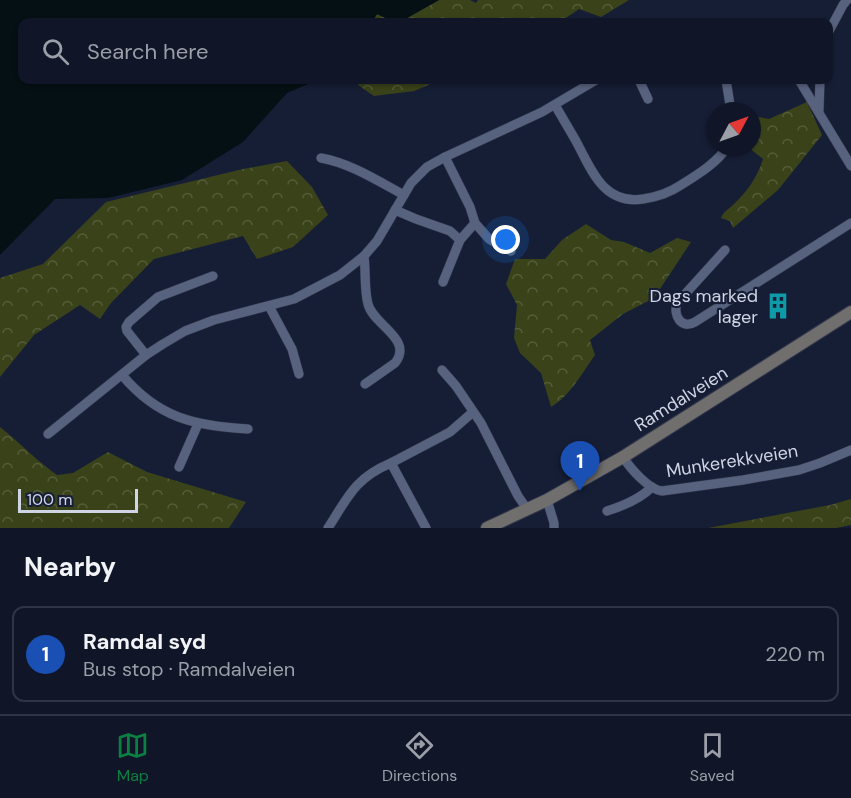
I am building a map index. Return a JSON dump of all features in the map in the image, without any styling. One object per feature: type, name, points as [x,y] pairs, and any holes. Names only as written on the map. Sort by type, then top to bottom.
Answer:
[{"type":"main road","name":"Ramdalveien","points":[[527,509],[548,500],[623,457],[851,312]]},
{"type":"main road","points":[[487,528],[527,509]]},
{"type":"street","points":[[833,24],[847,0]]},
{"type":"street","points":[[48,434],[146,355],[185,331],[214,320],[294,299],[340,275],[364,256],[377,241],[404,195],[427,167],[524,121],[589,84]]},
{"type":"street","points":[[641,84],[648,99]]},
{"type":"street","points":[[727,84],[730,102]]},
{"type":"street","points":[[802,84],[851,166]]},
{"type":"street","points":[[819,112],[820,84]]},
{"type":"street","points":[[555,105],[591,171],[602,186],[618,197],[628,200],[652,197],[673,190],[719,156]]},
{"type":"street","points":[[445,157],[470,207],[475,223],[489,239],[511,251]]},
{"type":"street","points":[[321,158],[334,160],[404,195]]},
{"type":"street","points":[[395,210],[450,231],[460,240]]},
{"type":"street","points":[[443,282],[460,240],[475,223]]},
{"type":"street","points":[[725,249],[677,303],[675,311],[685,325],[695,322],[851,223]]},
{"type":"street","points":[[364,256],[368,304],[377,319],[398,341],[400,349],[398,360],[365,384]]},
{"type":"street","points":[[146,355],[127,331],[126,327],[129,322],[158,297],[213,276]]},
{"type":"street","points":[[269,306],[292,349],[299,374]]},
{"type":"street","points":[[442,370],[473,412],[527,509]]},
{"type":"street","points":[[122,375],[150,403],[168,412],[198,424],[248,429]]},
{"type":"street","points":[[328,528],[362,480],[450,432],[473,412]]},
{"type":"street","points":[[179,467],[198,424]]},
{"type":"street","name":"Munkerekkveien","points":[[623,457],[652,487],[662,491],[791,471],[820,463],[851,450]]},
{"type":"street","points":[[391,463],[426,528]]},
{"type":"street","name":"Munkerekkveien","points":[[607,511],[625,505],[645,494],[652,487]]},
{"type":"street","points":[[548,500],[554,528]]},
{"type":"green space","points":[[439,0],[470,0],[476,3],[478,0],[629,0],[601,17],[579,9],[566,18],[407,18]]},
{"type":"green space","points":[[431,84],[414,91],[374,96],[358,85]]},
{"type":"green space","points":[[807,102],[822,135],[778,190],[733,228],[730,221],[721,218],[748,189],[758,172],[763,159],[759,156],[761,118],[769,119]]},
{"type":"green space","points":[[287,161],[312,187],[328,215],[293,247],[257,259],[243,236],[154,259],[111,303],[100,319],[80,305],[34,335],[0,377],[0,278],[43,264],[106,202],[243,169]]},
{"type":"green space","points":[[586,224],[611,240],[624,242],[650,253],[677,238],[691,242],[654,298],[623,314],[590,340],[595,355],[570,390],[551,407],[541,373],[520,353],[514,338],[517,305],[506,284],[515,259],[545,259],[562,240]]},
{"type":"green space","points":[[0,427],[57,475],[73,473],[108,452],[147,472],[246,502],[229,528],[0,528]]},
{"type":"green space","points":[[851,499],[851,525],[836,528],[708,528],[830,505]]},
{"type":"shaded area","points":[[0,0],[439,0],[407,18],[386,18],[377,14],[374,18],[18,18],[18,84],[308,84],[287,93],[243,142],[182,180],[108,198],[55,199],[0,255]]},
{"type":"place","name":"Dags marked lager","points":[[778,306]]},
{"type":"place","name":"Ramdal syd","points":[[580,491]]}]
